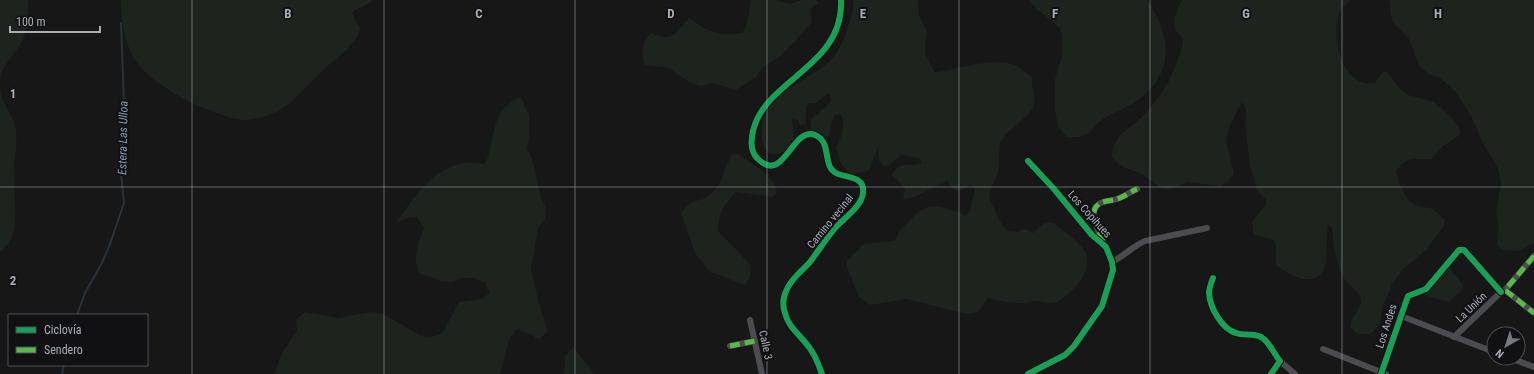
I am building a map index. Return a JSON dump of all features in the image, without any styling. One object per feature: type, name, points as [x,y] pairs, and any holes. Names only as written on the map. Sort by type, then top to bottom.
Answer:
[{"type":"street","name":"Camino vecinal","points":[[822,374],[810,348],[788,320],[784,312],[784,299],[788,288],[794,279],[810,262],[834,229],[859,202],[863,196],[863,186],[852,177],[837,174],[833,170],[829,164],[825,144],[816,135],[809,133],[803,136],[783,159],[772,165],[764,163],[758,159],[752,151],[752,144],[755,124],[766,105],[812,64],[824,50],[839,22],[841,0]]},
{"type":"street","name":"Los Copihues","points":[[1028,161],[1054,189],[1092,235],[1106,247],[1112,262],[1112,275],[1105,301],[1074,346],[1066,355],[1028,374]]},
{"type":"street","points":[[1106,247],[1096,227],[1095,210],[1100,203],[1118,199],[1137,189]]},
{"type":"street","points":[[1112,262],[1125,255],[1138,244],[1145,241],[1206,228]]},
{"type":"street","name":"Los Andes","points":[[1382,373],[1408,296],[1426,289],[1459,250],[1464,250],[1503,291],[1534,313]]},
{"type":"street","name":"La Unión","points":[[1454,337],[1503,291],[1534,256]]},
{"type":"street","points":[[1213,278],[1209,292],[1210,300],[1224,326],[1234,333],[1261,337],[1266,341],[1280,361],[1295,374]]},
{"type":"street","points":[[1401,316],[1486,349]]},
{"type":"street","name":"Calle 3","points":[[750,320],[762,374]]},
{"type":"street","points":[[730,346],[754,340]]},
{"type":"street","points":[[1323,349],[1382,373]]},
{"type":"street","points":[[1271,374],[1280,361]]},
{"type":"shaded area","points":[[0,0],[28,0],[28,17],[23,40],[3,68],[0,77]]},
{"type":"shaded area","points":[[121,0],[372,0],[370,3],[352,13],[360,29],[358,35],[350,46],[315,77],[291,102],[266,116],[243,120],[216,113],[184,99],[156,81],[144,71],[132,55],[126,40],[121,15]]},
{"type":"shaded area","points":[[751,0],[775,0],[790,4],[802,0],[816,0],[819,3],[810,9],[812,22],[782,55],[763,67],[756,77],[736,90],[713,83],[701,86],[689,82],[669,68],[645,65],[642,52],[644,44],[651,33],[658,36],[669,37],[677,32],[689,18],[702,27],[714,32],[726,34],[742,33],[748,21]]},
{"type":"shaded area","points":[[853,0],[918,0],[919,15],[927,33],[925,54],[935,73],[975,64],[996,62],[1014,65],[1032,77],[1035,99],[1034,105],[1027,116],[1002,139],[998,171],[990,191],[989,199],[1007,231],[1018,232],[1024,229],[1034,233],[1045,224],[1053,223],[1077,242],[1083,249],[1087,256],[1085,273],[1078,284],[1064,298],[1052,303],[1031,301],[1014,303],[988,298],[978,312],[967,314],[906,299],[870,305],[859,297],[847,267],[847,261],[864,244],[892,241],[896,239],[901,229],[916,214],[929,207],[942,207],[966,215],[970,211],[975,188],[970,185],[960,191],[954,190],[947,181],[914,197],[903,199],[905,188],[892,175],[901,166],[922,163],[919,158],[901,155],[888,166],[882,165],[879,160],[878,149],[869,170],[865,172],[849,173],[841,164],[836,148],[843,131],[841,114],[835,115],[833,118],[828,137],[811,132],[811,120],[830,102],[831,99],[829,93],[815,103],[809,103],[806,107],[806,124],[800,125],[798,120],[792,119],[794,142],[784,151],[776,154],[770,153],[765,149],[762,122],[769,105],[784,92],[830,61],[841,45],[846,32],[852,14]]},
{"type":"shaded area","points":[[1029,0],[1147,0],[1160,24],[1164,37],[1166,50],[1165,62],[1161,74],[1154,85],[1134,103],[1106,117],[1087,134],[1076,137],[1067,137],[1058,126],[1055,111],[1055,79],[1062,56],[1062,37],[1060,28],[1037,9]]},
{"type":"shaded area","points":[[1182,0],[1350,0],[1341,10],[1337,24],[1338,47],[1347,70],[1354,78],[1364,83],[1375,83],[1383,71],[1387,72],[1400,89],[1408,95],[1434,102],[1452,118],[1459,128],[1460,133],[1457,137],[1443,146],[1431,159],[1408,160],[1396,171],[1399,183],[1408,200],[1415,205],[1433,209],[1445,220],[1442,229],[1425,251],[1403,269],[1392,284],[1382,308],[1380,324],[1370,334],[1358,334],[1351,328],[1352,320],[1360,306],[1361,300],[1358,293],[1346,281],[1338,265],[1332,227],[1328,225],[1325,266],[1316,278],[1309,279],[1295,276],[1281,269],[1276,264],[1276,244],[1274,240],[1255,235],[1253,232],[1252,222],[1266,204],[1266,199],[1256,190],[1255,180],[1250,168],[1245,120],[1246,110],[1242,102],[1230,125],[1226,140],[1234,174],[1221,186],[1187,182],[1174,188],[1161,188],[1142,174],[1123,167],[1112,158],[1115,143],[1123,133],[1149,110],[1171,77],[1183,44],[1181,36],[1175,28],[1178,7]]},
{"type":"shaded area","points":[[1389,0],[1534,0],[1534,243],[1518,251],[1503,250],[1499,247],[1497,243],[1499,225],[1496,212],[1501,184],[1498,168],[1483,143],[1471,116],[1455,91],[1439,77],[1430,75],[1419,66],[1409,39],[1392,21]]},
{"type":"shaded area","points":[[0,91],[16,128],[14,184],[16,212],[14,230],[11,238],[7,246],[0,252]]},
{"type":"shaded area","points":[[521,97],[529,116],[529,138],[527,148],[532,159],[541,198],[546,208],[545,219],[538,228],[531,269],[538,300],[548,332],[539,339],[518,329],[510,337],[500,374],[274,374],[283,351],[297,331],[296,320],[305,312],[338,318],[370,312],[382,313],[421,336],[431,337],[442,334],[459,302],[481,299],[490,293],[485,283],[474,278],[462,278],[452,282],[440,281],[419,273],[416,255],[424,228],[417,217],[407,218],[396,223],[417,194],[432,178],[463,163],[485,164],[498,117],[503,109]]},
{"type":"shaded area","points":[[734,153],[740,155],[768,176],[776,187],[777,193],[773,197],[736,192],[722,210],[719,219],[718,231],[750,264],[751,275],[746,284],[741,284],[715,273],[711,273],[695,253],[681,213],[689,204],[706,198],[714,191],[718,186]]},
{"type":"shaded area","points":[[1449,267],[1463,285],[1460,292],[1449,302],[1423,295],[1422,293],[1435,285]]},
{"type":"shaded area","points":[[573,347],[595,374],[564,374],[565,356]]},
{"type":"waterway","name":"Estera Las Ulloa","points":[[77,314],[85,293],[102,263],[110,244],[124,203],[120,164],[124,104],[121,23]]},
{"type":"waterway","name":"Estera Las Ulloa","points":[[62,374],[64,366]]},
{"type":"marked path","points":[[1103,241],[1095,222],[1094,212],[1096,208],[1101,203],[1115,200],[1137,189]]},
{"type":"marked path","points":[[1534,256],[1505,290],[1534,313]]},
{"type":"marked path","points":[[730,346],[755,341]]},
{"type":"cycle path","points":[[822,374],[808,345],[789,323],[783,307],[784,298],[792,281],[810,262],[835,228],[860,202],[863,188],[859,181],[833,171],[828,161],[824,143],[815,135],[807,135],[800,139],[775,165],[767,165],[758,159],[752,149],[752,142],[753,131],[760,113],[772,98],[818,57],[830,41],[839,23],[841,0]]},
{"type":"cycle path","points":[[1028,161],[1054,189],[1092,235],[1106,247],[1112,262],[1113,270],[1102,306],[1074,346],[1065,355],[1028,374]]},
{"type":"cycle path","points":[[1381,374],[1408,296],[1426,289],[1459,250],[1464,250],[1501,292]]},
{"type":"cycle path","points":[[1213,278],[1209,293],[1214,311],[1222,323],[1231,331],[1239,334],[1258,336],[1266,341],[1280,361],[1271,374]]}]
